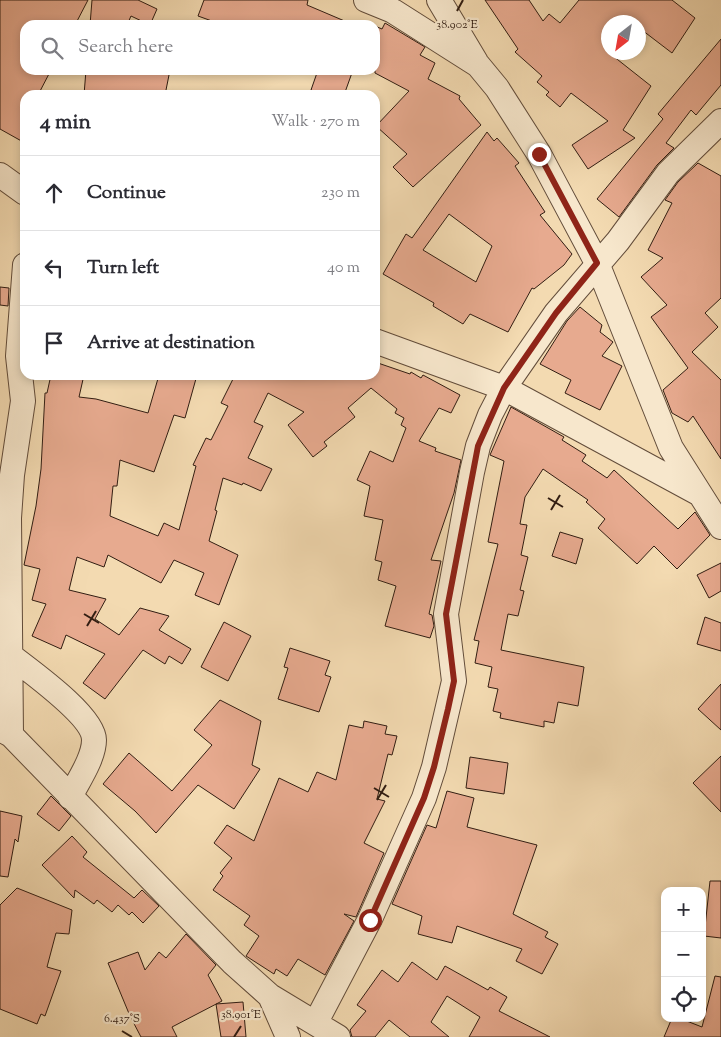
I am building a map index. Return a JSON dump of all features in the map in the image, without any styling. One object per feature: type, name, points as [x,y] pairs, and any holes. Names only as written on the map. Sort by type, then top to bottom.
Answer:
[{"type":"street","points":[[366,0],[393,10],[478,65]]},
{"type":"street","points":[[439,0],[478,65],[497,88],[539,154],[597,263],[671,448],[721,527]]},
{"type":"street","points":[[316,1022],[370,920],[424,798],[434,767],[454,681],[446,614],[472,472],[478,446],[504,388],[556,313],[597,263],[618,241],[668,173],[721,121]]},
{"type":"street","points":[[0,176],[20,190]]},
{"type":"street","points":[[20,330],[18,356],[20,374]]},
{"type":"street","points":[[380,343],[504,388],[698,493]]},
{"type":"street","points":[[21,380],[23,401],[12,474],[9,518],[11,656],[5,732],[232,962],[270,996],[338,1037]]},
{"type":"street","points":[[11,656],[70,704],[90,727],[94,739],[92,750],[70,797]]},
{"type":"street","points":[[270,996],[288,1037]]},
{"type":"building","points":[[0,0],[88,0],[78,20],[20,20],[20,75],[48,75],[41,90],[20,90],[20,140],[0,129]]},
{"type":"building","points":[[92,0],[138,0],[157,9],[152,20],[139,20],[131,16],[129,20],[90,20]]},
{"type":"building","points":[[204,0],[308,0],[307,5],[342,20],[209,20],[198,16]]},
{"type":"building","points":[[485,0],[529,0],[543,21],[549,14],[560,23],[579,0],[672,0],[695,18],[672,53],[646,33],[646,15],[601,15],[601,60],[618,60],[651,86],[623,130],[635,138],[588,169],[572,145],[608,121],[571,93],[560,107],[546,95],[549,92],[537,82],[542,76],[515,52],[518,49]]},
{"type":"building","points":[[385,23],[425,47],[420,55],[435,63],[428,79],[460,96],[459,99],[481,125],[413,187],[393,167],[407,154],[380,130],[380,122],[409,91],[379,75],[380,28],[382,29]]},
{"type":"building","points":[[721,39],[721,85],[696,115],[691,110],[666,143],[674,148],[657,165],[619,217],[597,199],[663,119],[658,114]]},
{"type":"building","points":[[86,75],[169,75],[166,90],[84,90]]},
{"type":"building","points":[[316,75],[351,75],[346,90],[311,90]]},
{"type":"building","points":[[487,132],[494,141],[497,138],[519,163],[515,166],[545,212],[540,215],[572,254],[564,265],[534,289],[532,288],[508,332],[470,314],[463,324],[433,306],[434,303],[383,274],[406,234],[412,238]],"holes":[[[449,214],[492,246],[476,282],[423,250]]]},
{"type":"building","points":[[698,163],[721,176],[721,298],[705,313],[718,327],[692,352],[721,380],[721,459],[693,416],[688,422],[672,413],[663,390],[688,368],[651,317],[667,305],[641,277],[663,258],[648,250],[672,203],[665,200],[678,182]]},
{"type":"building","points":[[0,287],[9,288],[8,306],[0,305]]},
{"type":"building","points":[[580,307],[602,325],[600,332],[613,342],[602,356],[622,366],[600,410],[565,393],[571,380],[540,364],[567,321]]},
{"type":"building","points":[[380,364],[410,374],[411,372],[421,378],[423,375],[460,395],[451,413],[439,408],[419,441],[436,448],[435,451],[461,460],[454,493],[431,560],[441,561],[429,614],[432,615],[434,626],[430,638],[385,626],[396,586],[378,580],[382,562],[375,560],[383,520],[364,516],[370,486],[357,480],[370,451],[393,462],[406,428],[401,425],[404,418],[395,413],[397,409],[371,388],[348,408],[355,417],[324,442],[327,446],[313,457],[288,425],[304,412],[268,393],[254,422],[263,426],[248,458],[272,469],[261,491],[243,483],[242,485],[223,478],[215,510],[217,511],[209,541],[238,555],[219,605],[195,595],[204,573],[174,560],[161,583],[108,555],[104,567],[77,557],[69,590],[106,599],[95,619],[119,635],[140,608],[169,616],[159,630],[191,649],[182,664],[169,656],[165,664],[143,650],[105,699],[83,683],[105,654],[66,635],[61,649],[32,636],[46,604],[32,600],[40,569],[24,565],[36,506],[41,469],[45,393],[47,393],[50,380],[83,380],[79,397],[96,399],[148,413],[158,380],[196,380],[185,418],[174,415],[154,472],[120,460],[117,486],[113,486],[110,516],[158,536],[164,523],[179,530],[196,466],[193,465],[206,438],[211,440],[228,406],[221,403],[232,380],[380,380]]},
{"type":"building","points":[[511,407],[564,437],[562,440],[586,455],[582,461],[607,478],[614,470],[678,529],[695,512],[710,535],[677,569],[654,546],[637,564],[598,528],[605,519],[586,502],[588,500],[543,469],[525,497],[520,524],[527,525],[521,555],[528,557],[520,590],[524,591],[518,616],[508,614],[501,650],[584,667],[578,706],[558,702],[554,723],[544,721],[544,727],[500,718],[501,713],[493,711],[498,689],[488,687],[492,667],[475,663],[479,641],[474,640],[498,544],[488,542],[504,461],[490,455]]},
{"type":"building","points":[[560,532],[583,539],[576,564],[552,556]]},
{"type":"building","points":[[721,563],[721,591],[709,598],[697,575]]},
{"type":"building","points":[[705,617],[721,623],[721,651],[697,644]]},
{"type":"building","points":[[224,622],[251,636],[228,681],[201,667]]},
{"type":"building","points":[[290,648],[330,661],[325,675],[331,677],[319,712],[278,699],[288,668],[284,667]]},
{"type":"building","points":[[721,684],[721,730],[698,709]]},
{"type":"building","points":[[220,700],[261,721],[252,765],[260,769],[234,809],[198,785],[156,833],[135,811],[103,784],[129,753],[172,791],[212,745],[194,730]]},
{"type":"building","points":[[364,721],[387,726],[385,734],[397,736],[392,755],[388,754],[377,799],[385,801],[364,843],[384,853],[356,917],[344,914],[354,921],[325,975],[298,959],[287,976],[276,969],[274,974],[246,956],[259,936],[244,925],[250,916],[213,890],[223,876],[220,873],[232,858],[214,843],[227,825],[254,841],[279,778],[308,792],[317,772],[336,780],[349,725],[363,728]]},
{"type":"building","points":[[721,756],[721,812],[693,783]]},
{"type":"building","points":[[470,757],[508,763],[504,794],[466,788]]},
{"type":"building","points":[[447,791],[474,798],[467,827],[537,845],[513,914],[548,932],[545,937],[558,944],[542,974],[516,961],[522,949],[457,926],[452,943],[418,934],[422,916],[392,904],[427,825],[436,828]]},
{"type":"building","points":[[51,796],[71,816],[59,831],[37,814]]},
{"type":"building","points":[[0,811],[22,816],[18,842],[15,839],[8,877],[0,876]]},
{"type":"building","points":[[72,836],[87,852],[83,857],[134,898],[142,890],[159,906],[143,923],[132,912],[129,915],[118,905],[112,912],[97,900],[94,904],[75,890],[74,898],[42,865]]},
{"type":"building","points":[[710,881],[721,881],[721,938],[706,936]]},
{"type":"building","points":[[17,888],[72,910],[69,934],[56,933],[47,967],[61,971],[45,1016],[41,1014],[37,1024],[0,1009],[0,905]]},
{"type":"building","points":[[186,934],[216,965],[208,975],[222,1001],[172,1027],[177,1037],[141,1037],[108,963],[138,952],[145,970],[159,952],[166,958]]},
{"type":"building","points":[[412,962],[437,980],[445,966],[488,990],[490,987],[507,997],[499,1011],[550,1037],[469,1037],[480,1017],[447,996],[431,1022],[449,1037],[410,1037],[389,1020],[375,1037],[352,1037],[350,1030],[366,1011],[357,1005],[382,970],[398,982]]},
{"type":"building","points":[[715,976],[721,977],[721,1037],[664,1037],[670,1022],[689,1022],[702,1027],[703,1022],[706,1022],[706,1011]]},
{"type":"building","points":[[243,1002],[246,1037],[221,1037],[216,1004]]},
{"type":"route","points":[[370,920],[424,798],[434,767],[448,709],[454,681],[446,614],[478,446],[490,415],[504,388],[556,313],[597,263],[539,154]]}]
